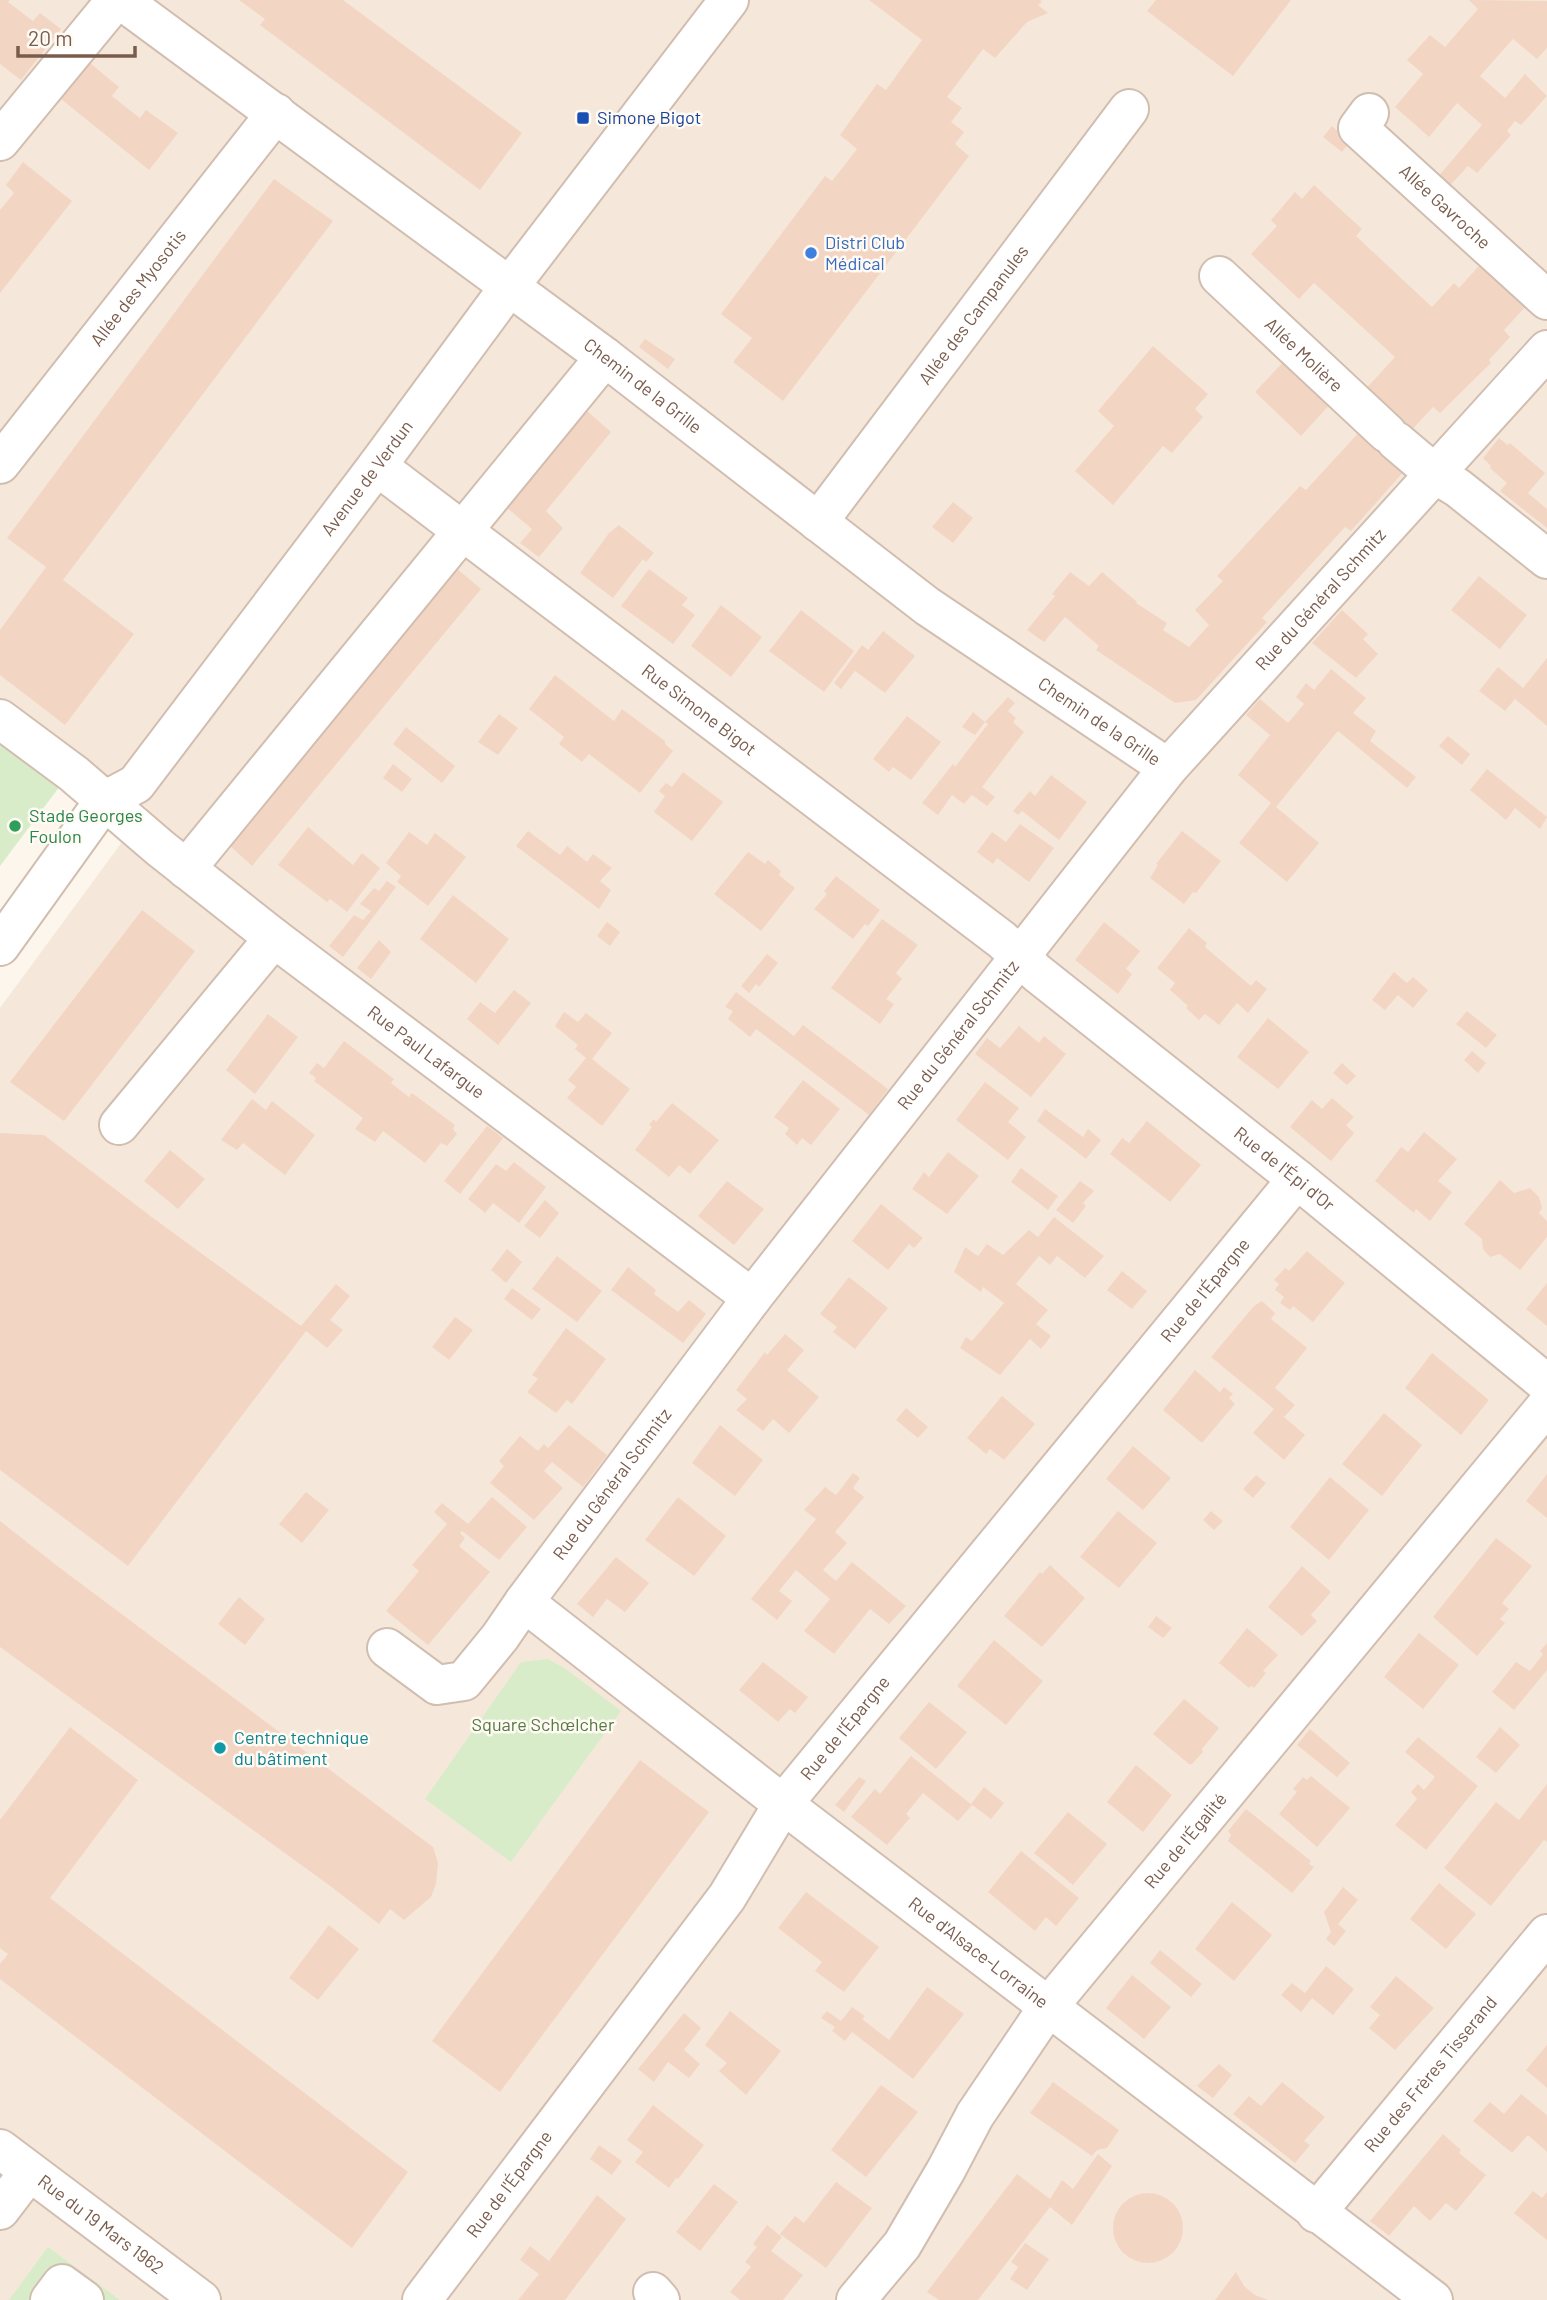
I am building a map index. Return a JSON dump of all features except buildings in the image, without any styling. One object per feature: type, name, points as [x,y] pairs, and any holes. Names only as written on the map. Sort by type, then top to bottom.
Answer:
[{"type":"street","name":"Chemin de la Grille","points":[[0,141],[118,0],[276,113],[605,357],[927,606],[1168,768]]},
{"type":"street","name":"Avenue de Verdun","points":[[0,946],[104,801],[136,784],[509,287],[729,0]]},
{"type":"street","name":"Allée des Campanules","points":[[818,522],[1129,109]]},
{"type":"street","name":"Allée des Myosotis","points":[[0,464],[276,113]]},
{"type":"street","name":"Allée Gavroche","points":[[1369,113],[1358,128],[1547,300]]},
{"type":"street","name":"Allée Molière","points":[[1219,276],[1392,437],[1435,474],[1458,488],[1547,559]]},
{"type":"street","name":"Rue du Général Schmitz","points":[[387,1648],[437,1685],[464,1681],[500,1637],[752,1298],[1168,768],[1547,349]]},
{"type":"street","points":[[186,869],[605,357]]},
{"type":"street","name":"Rue Simone Bigot","points":[[377,466],[1002,940],[1020,958]]},
{"type":"street","points":[[0,719],[74,774],[104,801]]},
{"type":"street","name":"Rue Paul Lafargue","points":[[104,801],[274,938],[752,1298]]},
{"type":"street","points":[[119,1125],[274,938]]},
{"type":"street","name":"Rue de l'Épi d'Or","points":[[1020,958],[1297,1179],[1547,1384]]},
{"type":"street","name":"Rue de l'Épargne","points":[[422,2300],[727,1897],[783,1804],[1297,1179]]},
{"type":"street","name":"Rue de l'Égalité","points":[[856,2300],[902,2245],[947,2170],[975,2115],[1048,2007],[1547,1405]]},
{"type":"street","name":"Rue d'Alsace-Lorraine","points":[[524,1602],[783,1804],[1433,2300]]},
{"type":"street","name":"Rue des Frères Tisserand","points":[[1316,2213],[1547,1934]]},
{"type":"street","name":"Rue du 19 Mars 1962","points":[[0,2149],[201,2300]]},
{"type":"street","points":[[0,2210],[29,2172]]},
{"type":"street","points":[[50,2300],[62,2284],[84,2300]]},
{"type":"shaded area","points":[[0,0],[1547,0],[1547,2300],[0,2300],[0,1008],[147,808],[0,706]]},
{"type":"green space","name":"Stade Georges Foulon","points":[[0,745],[60,786],[0,866]]},
{"type":"green space","name":"Square Schœlcher","points":[[548,1659],[566,1669],[621,1711],[511,1862],[425,1799],[521,1662]]},
{"type":"green space","points":[[48,2247],[120,2300],[9,2300]]},
{"type":"place","name":"Simone Bigot","points":[[583,118]]},
{"type":"place","name":"Distri Club Médical","points":[[811,253]]},
{"type":"place","name":"Stade Georges Foulon","points":[[15,826]]},
{"type":"place","name":"Centre technique du bâtiment","points":[[220,1748]]}]
